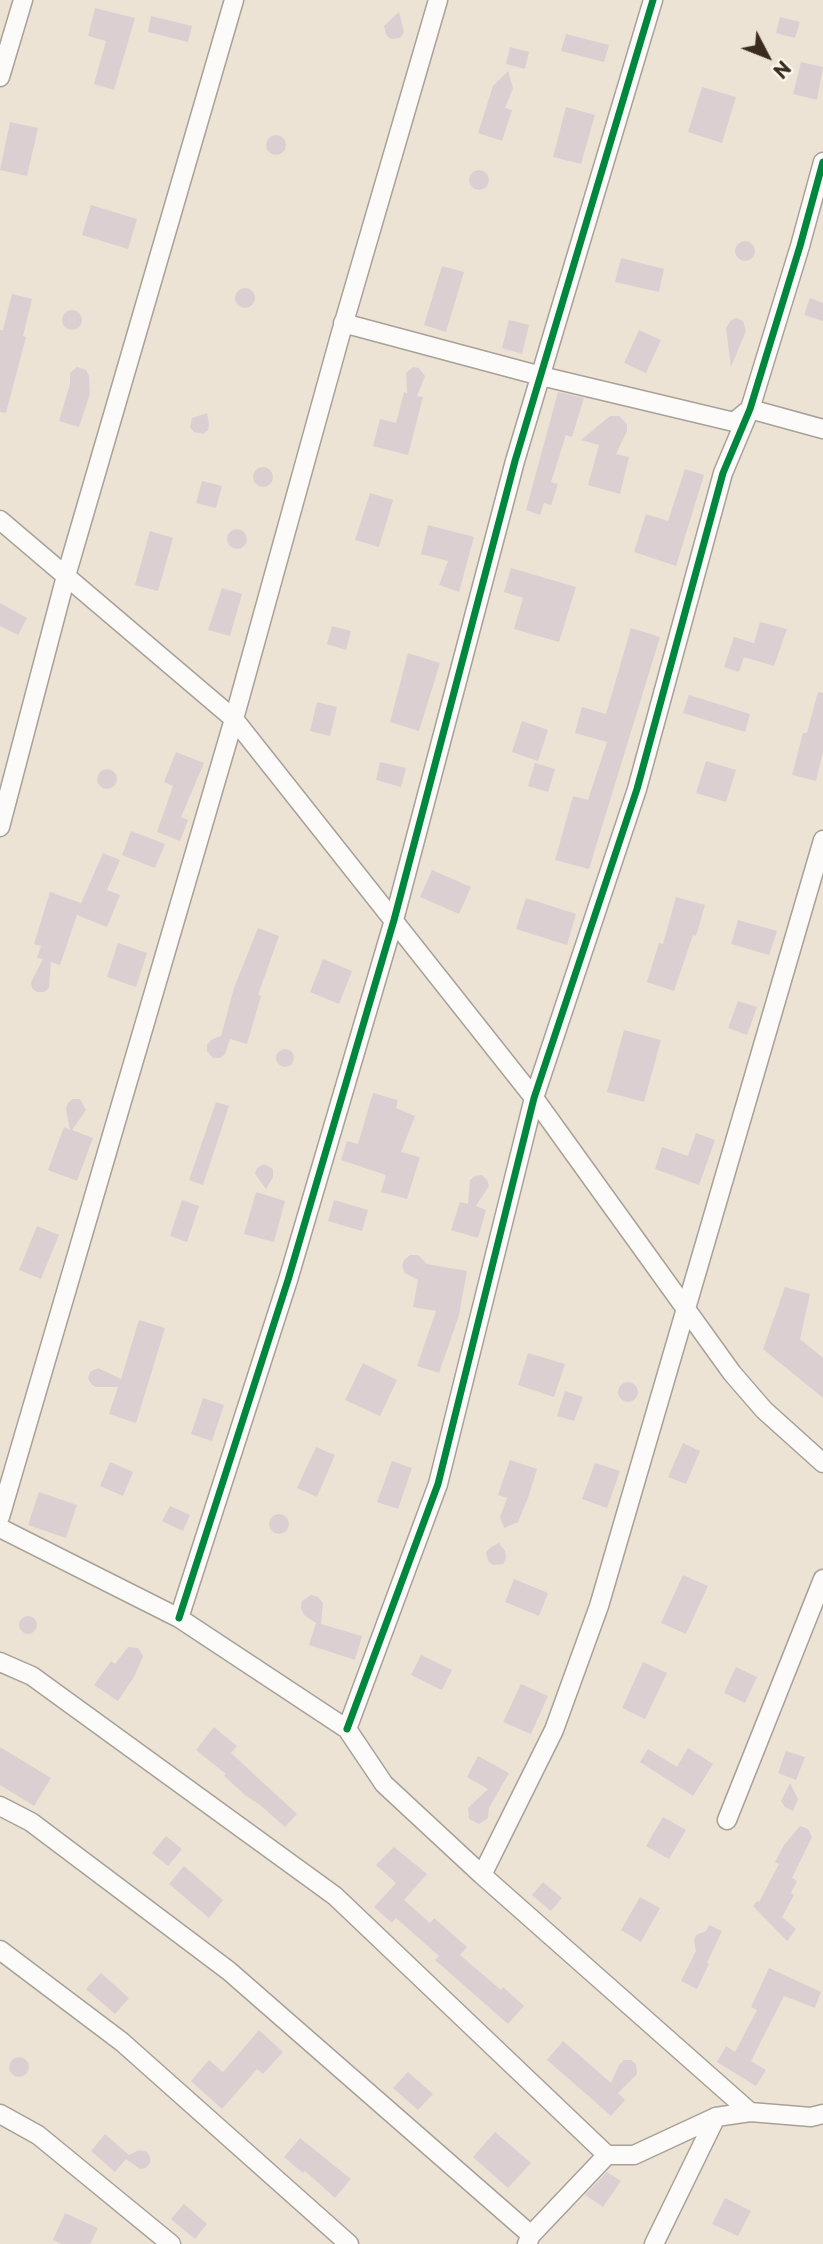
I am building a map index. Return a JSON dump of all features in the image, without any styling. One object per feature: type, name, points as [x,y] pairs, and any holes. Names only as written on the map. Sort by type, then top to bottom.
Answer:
[{"type":"street","points":[[0,77],[23,0]]},
{"type":"street","points":[[0,827],[66,576],[234,0]]},
{"type":"street","points":[[0,1517],[234,719],[343,323],[438,0]]},
{"type":"street","points":[[179,1618],[288,1280],[394,920],[515,461],[653,0]]},
{"type":"street","points":[[347,1729],[438,1483],[534,1098],[638,789],[723,473],[750,409],[823,162]]},
{"type":"street","points":[[343,323],[541,376],[734,422],[750,409]]},
{"type":"street","points":[[750,409],[823,429]]},
{"type":"street","points":[[0,520],[234,719],[534,1098],[732,1373],[764,1410],[823,1463]]},
{"type":"street","points":[[482,1875],[554,1730],[599,1606],[687,1313],[702,1249],[823,840]]},
{"type":"street","points":[[0,1528],[179,1618],[347,1729],[384,1784],[482,1875],[750,2112]]},
{"type":"street","points":[[727,1820],[823,1579]]},
{"type":"street","points":[[0,1662],[32,1676],[335,1896],[607,2155],[634,2155],[716,2117],[750,2112],[811,2117],[823,2114]]},
{"type":"street","points":[[0,1806],[31,1822],[229,1971],[529,2240],[607,2155]]},
{"type":"street","points":[[0,1950],[122,2042],[349,2244]]},
{"type":"street","points":[[0,2113],[38,2135],[171,2244]]},
{"type":"street","points":[[654,2244],[716,2117]]},
{"type":"building","points":[[95,8],[135,18],[114,90],[94,84],[106,41],[88,36]]},
{"type":"building","points":[[399,12],[404,32],[400,38],[391,39],[386,35],[384,26]]},
{"type":"building","points":[[151,16],[192,26],[188,42],[148,32]]},
{"type":"building","points":[[780,17],[800,22],[795,38],[776,33]]},
{"type":"building","points":[[566,34],[609,45],[604,62],[561,51]]},
{"type":"building","points":[[510,47],[529,52],[525,69],[506,64]]},
{"type":"building","points":[[801,62],[823,67],[817,100],[793,94]]},
{"type":"building","points":[[508,71],[513,88],[505,108],[512,110],[502,141],[478,133],[493,86]]},
{"type":"building","points":[[702,87],[736,97],[722,143],[688,132]]},
{"type":"building","points":[[566,107],[595,115],[581,164],[553,157]]},
{"type":"building","points":[[10,122],[38,128],[27,176],[0,170]]},
{"type":"building","points":[[276,135],[283,138],[286,145],[283,152],[276,155],[269,152],[266,145],[269,138]]},
{"type":"building","points":[[479,170],[486,173],[489,180],[486,187],[479,190],[472,187],[469,180],[472,173]]},
{"type":"building","points":[[91,205],[137,219],[128,249],[82,235]]},
{"type":"building","points":[[745,241],[752,244],[755,251],[752,258],[745,261],[738,258],[735,251],[738,244]]},
{"type":"building","points":[[621,258],[664,269],[659,292],[615,282]]},
{"type":"building","points":[[442,266],[464,272],[446,332],[424,325]]},
{"type":"building","points":[[245,288],[252,291],[255,298],[252,305],[245,308],[238,305],[235,298],[238,291]]},
{"type":"building","points":[[12,294],[32,299],[23,336],[26,337],[6,413],[0,412],[0,330],[3,330]]},
{"type":"building","points":[[810,298],[823,303],[823,321],[804,315]]},
{"type":"building","points":[[72,310],[79,313],[82,320],[79,327],[72,330],[65,327],[62,320],[65,313]]},
{"type":"building","points":[[737,318],[743,321],[746,331],[731,367],[726,328],[731,320]]},
{"type":"building","points":[[509,320],[529,325],[522,354],[502,348]]},
{"type":"building","points":[[639,330],[661,340],[646,373],[624,363]]},
{"type":"building","points":[[77,367],[86,370],[89,376],[90,394],[79,427],[59,421],[70,384],[70,373]]},
{"type":"building","points":[[413,367],[419,368],[425,376],[417,396],[423,397],[408,455],[373,446],[380,419],[396,423],[404,392],[407,393],[406,373]]},
{"type":"building","points":[[558,392],[584,398],[572,437],[566,435],[551,482],[558,484],[551,505],[544,503],[540,515],[526,510]]},
{"type":"building","points":[[207,413],[208,430],[203,434],[194,432],[190,427],[192,418]]},
{"type":"building","points":[[610,416],[619,416],[627,424],[627,431],[616,454],[629,457],[620,494],[588,485],[599,445],[581,440]]},
{"type":"building","points":[[263,467],[270,470],[273,477],[270,484],[263,487],[256,484],[253,477],[256,470]]},
{"type":"building","points":[[685,469],[704,475],[676,566],[634,552],[646,514],[668,521]]},
{"type":"building","points":[[202,481],[222,486],[216,508],[196,503]]},
{"type":"building","points":[[370,493],[393,500],[379,547],[355,540]]},
{"type":"building","points":[[428,525],[474,537],[459,592],[439,585],[448,561],[421,554]]},
{"type":"building","points":[[237,529],[244,532],[247,539],[244,546],[237,549],[230,546],[227,539],[230,532]]},
{"type":"building","points":[[150,531],[173,538],[158,591],[135,585]]},
{"type":"building","points":[[511,568],[576,587],[559,642],[514,629],[523,598],[504,592]]},
{"type":"building","points":[[222,588],[242,594],[230,636],[208,630]]},
{"type":"building","points":[[0,603],[27,618],[18,635],[0,626]]},
{"type":"building","points":[[760,622],[787,629],[774,666],[744,657],[739,672],[724,667],[734,637],[754,643]]},
{"type":"building","points":[[332,626],[351,631],[346,650],[327,644]]},
{"type":"building","points":[[631,628],[660,637],[589,869],[555,860],[573,796],[588,800],[607,742],[575,733],[582,707],[606,714]]},
{"type":"building","points":[[408,653],[440,663],[419,731],[390,722]]},
{"type":"building","points":[[818,692],[823,693],[823,752],[816,781],[792,775]]},
{"type":"building","points":[[689,695],[750,714],[745,732],[683,713]]},
{"type":"building","points":[[317,702],[337,707],[330,736],[310,731]]},
{"type":"building","points":[[522,721],[548,730],[538,761],[512,752]]},
{"type":"building","points":[[176,752],[204,763],[181,817],[188,820],[180,841],[157,832],[173,786],[164,782]]},
{"type":"building","points":[[706,761],[736,770],[726,802],[696,793]]},
{"type":"building","points":[[380,762],[406,768],[401,787],[376,780]]},
{"type":"building","points":[[535,763],[555,769],[548,792],[528,786]]},
{"type":"building","points":[[107,769],[114,772],[117,779],[114,786],[107,789],[100,786],[97,779],[100,772]]},
{"type":"building","points":[[131,831],[165,844],[155,868],[122,855]]},
{"type":"building","points":[[103,853],[120,860],[107,890],[120,895],[107,927],[77,915],[60,965],[51,962],[49,988],[44,992],[37,992],[32,988],[31,982],[43,959],[37,958],[41,946],[34,944],[50,892],[81,903],[79,908]]},
{"type":"building","points":[[432,870],[471,887],[459,914],[420,897]]},
{"type":"building","points":[[676,897],[705,905],[674,991],[647,982],[659,943],[663,944]]},
{"type":"building","points":[[526,898],[576,914],[567,945],[516,929]]},
{"type":"building","points":[[738,920],[777,931],[769,955],[731,944]]},
{"type":"building","points":[[258,928],[279,936],[258,995],[261,996],[247,1044],[230,1039],[225,1054],[220,1058],[213,1058],[207,1051],[207,1045],[221,1036],[234,988]]},
{"type":"building","points":[[118,943],[147,953],[136,987],[107,977]]},
{"type":"building","points":[[323,959],[352,971],[339,1004],[310,992]]},
{"type":"building","points":[[738,1001],[757,1007],[747,1035],[728,1028]]},
{"type":"building","points":[[624,1030],[661,1040],[644,1102],[607,1092]]},
{"type":"building","points":[[281,1049],[289,1049],[294,1058],[292,1065],[281,1067],[276,1062],[276,1054]]},
{"type":"building","points":[[373,1093],[398,1100],[396,1108],[415,1116],[401,1152],[420,1157],[407,1199],[381,1192],[386,1175],[341,1160],[347,1141],[358,1144]]},
{"type":"building","points":[[73,1099],[80,1099],[86,1110],[72,1130],[93,1138],[77,1181],[48,1170],[64,1127],[70,1130],[66,1109]]},
{"type":"building","points":[[216,1102],[229,1106],[203,1185],[189,1180]]},
{"type":"building","points":[[696,1133],[715,1140],[699,1185],[655,1169],[662,1147],[688,1156]]},
{"type":"building","points":[[264,1164],[273,1169],[273,1177],[266,1189],[255,1174],[257,1168]]},
{"type":"building","points":[[482,1175],[489,1186],[476,1206],[486,1210],[478,1238],[451,1230],[460,1202],[468,1204],[470,1180]]},
{"type":"building","points":[[256,1192],[285,1201],[274,1242],[244,1234]]},
{"type":"building","points":[[182,1200],[199,1206],[187,1242],[170,1236]]},
{"type":"building","points":[[334,1200],[368,1210],[362,1231],[328,1221]]},
{"type":"building","points":[[37,1226],[59,1235],[41,1279],[19,1270]]},
{"type":"building","points":[[410,1255],[418,1255],[427,1264],[467,1271],[459,1315],[439,1373],[417,1366],[436,1311],[413,1307],[418,1280],[405,1273],[402,1266]]},
{"type":"building","points":[[785,1287],[810,1294],[800,1339],[823,1358],[823,1398],[763,1349]]},
{"type":"building","points":[[139,1320],[165,1328],[136,1423],[109,1414],[118,1387],[96,1387],[88,1378],[90,1372],[98,1368],[121,1379]]},
{"type":"building","points":[[528,1353],[565,1364],[554,1397],[518,1385]]},
{"type":"building","points":[[363,1363],[397,1380],[380,1416],[345,1400]]},
{"type":"building","points":[[628,1382],[635,1385],[638,1392],[635,1399],[628,1402],[621,1399],[618,1392],[621,1385]]},
{"type":"building","points":[[565,1391],[583,1397],[574,1421],[557,1416]]},
{"type":"building","points":[[203,1398],[224,1405],[212,1441],[191,1434]]},
{"type":"building","points":[[683,1443],[700,1451],[686,1484],[668,1477]]},
{"type":"building","points":[[316,1447],[335,1455],[317,1497],[297,1488]]},
{"type":"building","points":[[510,1460],[537,1469],[518,1522],[504,1528],[500,1517],[507,1498],[498,1495]]},
{"type":"building","points":[[392,1461],[412,1468],[398,1509],[377,1502]]},
{"type":"building","points":[[110,1462],[133,1472],[123,1496],[100,1486]]},
{"type":"building","points":[[595,1463],[620,1471],[607,1508],[582,1499]]},
{"type":"building","points":[[39,1492],[77,1505],[66,1538],[28,1525]]},
{"type":"building","points":[[170,1506],[190,1515],[183,1531],[162,1521]]},
{"type":"building","points":[[279,1514],[286,1517],[289,1524],[286,1531],[279,1534],[272,1531],[269,1524],[272,1517]]},
{"type":"building","points":[[499,1543],[506,1558],[503,1564],[493,1565],[488,1561],[486,1552]]},
{"type":"building","points":[[683,1575],[708,1586],[686,1634],[661,1623]]},
{"type":"building","points":[[514,1579],[548,1593],[539,1616],[505,1602]]},
{"type":"building","points":[[311,1595],[318,1597],[323,1603],[321,1624],[362,1636],[355,1660],[309,1645],[316,1623],[304,1615],[301,1608],[302,1601]]},
{"type":"building","points":[[28,1616],[34,1619],[37,1625],[34,1631],[28,1634],[22,1631],[19,1625],[22,1619]]},
{"type":"building","points":[[128,1647],[138,1648],[143,1656],[135,1675],[118,1701],[94,1685],[111,1661],[115,1664]]},
{"type":"building","points":[[421,1655],[452,1670],[442,1690],[411,1675]]},
{"type":"building","points":[[643,1662],[667,1673],[645,1719],[622,1708]]},
{"type":"building","points":[[736,1667],[757,1677],[745,1703],[724,1693]]},
{"type":"building","points":[[521,1684],[548,1696],[531,1734],[503,1722]]},
{"type":"building","points":[[214,1727],[237,1746],[231,1753],[297,1814],[285,1827],[196,1750]]},
{"type":"building","points":[[0,1747],[51,1778],[34,1806],[0,1785]]},
{"type":"building","points":[[688,1748],[713,1764],[693,1796],[640,1762],[648,1749],[677,1767]]},
{"type":"building","points":[[786,1751],[805,1757],[796,1780],[778,1773]]},
{"type":"building","points":[[478,1756],[509,1773],[489,1808],[488,1818],[479,1824],[469,1819],[468,1808],[488,1789],[467,1777]]},
{"type":"building","points":[[790,1783],[798,1799],[793,1811],[781,1801]]},
{"type":"building","points":[[663,1817],[686,1830],[669,1859],[646,1846]]},
{"type":"building","points":[[800,1826],[808,1829],[812,1837],[792,1878],[797,1881],[791,1893],[794,1895],[782,1917],[796,1929],[787,1941],[753,1906],[759,1902],[779,1864],[775,1862],[784,1845]]},
{"type":"building","points":[[166,1836],[182,1849],[168,1866],[152,1853]]},
{"type":"building","points":[[394,1847],[427,1874],[404,1900],[430,1923],[434,1918],[467,1947],[460,1955],[524,2006],[508,2024],[435,1960],[439,1956],[396,1918],[392,1923],[374,1907],[396,1883],[376,1865]]},
{"type":"building","points":[[184,1866],[223,1900],[209,1918],[169,1884]]},
{"type":"building","points":[[543,1882],[562,1898],[551,1911],[532,1895]]},
{"type":"building","points":[[640,1897],[660,1908],[641,1942],[621,1930]]},
{"type":"building","points":[[709,1925],[722,1931],[697,1989],[681,1981],[696,1951],[696,1935],[706,1931]]},
{"type":"building","points":[[769,1968],[821,1992],[815,2008],[784,1996],[751,2061],[766,2070],[756,2086],[717,2062],[726,2046],[735,2052],[757,2010],[751,2007]]},
{"type":"building","points":[[101,1973],[129,1998],[115,2014],[86,1989]]},
{"type":"building","points":[[259,2030],[283,2052],[263,2074],[257,2069],[222,2109],[191,2081],[209,2060],[223,2072]]},
{"type":"building","points":[[563,2041],[611,2083],[624,2060],[631,2060],[636,2064],[637,2074],[618,2093],[625,2100],[611,2116],[601,2107],[599,2109],[600,2106],[547,2060]]},
{"type":"building","points":[[19,2057],[26,2060],[29,2067],[26,2074],[19,2077],[12,2074],[9,2067],[12,2060]]},
{"type":"building","points":[[408,2072],[433,2094],[418,2110],[393,2088]]},
{"type":"building","points":[[495,2132],[531,2163],[508,2188],[473,2157]]},
{"type":"building","points":[[105,2134],[129,2155],[139,2150],[147,2152],[150,2163],[146,2168],[140,2169],[126,2159],[115,2172],[91,2151]]},
{"type":"building","points":[[300,2138],[351,2179],[335,2198],[305,2171],[303,2173],[284,2157]]},
{"type":"building","points":[[607,2172],[621,2181],[603,2207],[585,2195]]},
{"type":"building","points":[[725,2198],[751,2211],[738,2236],[712,2224]]},
{"type":"building","points":[[184,2204],[207,2224],[195,2239],[171,2219]]},
{"type":"building","points":[[65,2213],[98,2228],[90,2244],[62,2244],[53,2240]]},
{"type":"cycle path","points":[[179,1618],[288,1280],[394,920],[515,461],[653,0]]},
{"type":"cycle path","points":[[347,1729],[438,1484],[534,1098],[637,789],[723,473],[750,409],[823,162]]}]
